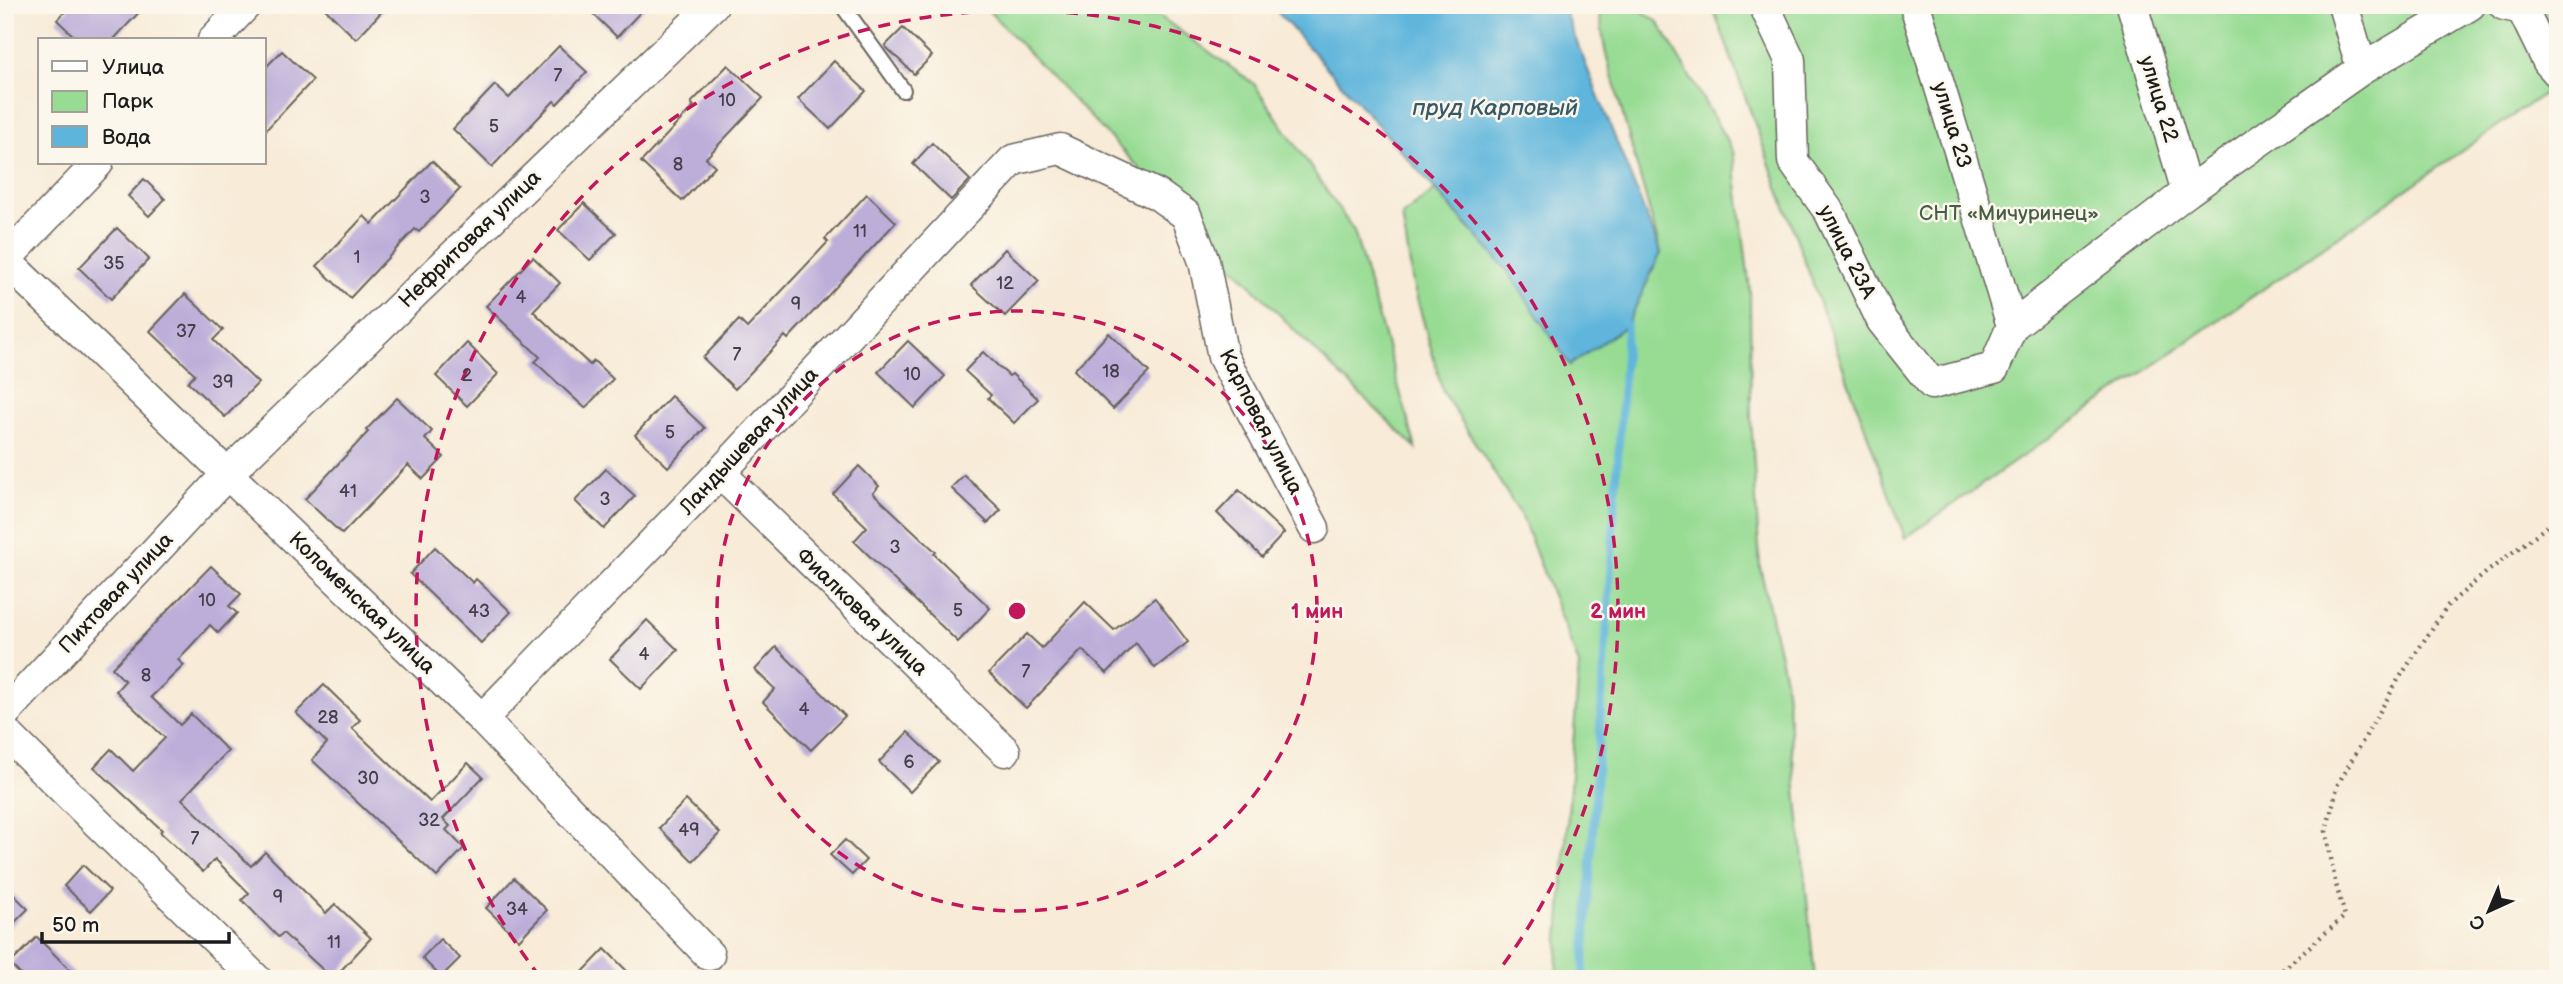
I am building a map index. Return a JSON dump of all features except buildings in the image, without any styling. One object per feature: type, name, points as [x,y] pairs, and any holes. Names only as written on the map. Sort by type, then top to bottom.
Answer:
[{"type":"street","points":[[215,38],[246,5]]},
{"type":"street","name":"Нефритовая улица","points":[[228,473],[713,5]]},
{"type":"street","name":"улица 23А","points":[[1764,5],[1790,60],[1793,161],[1830,213],[1882,321],[1932,384],[1994,368],[2012,326]]},
{"type":"street","name":"улица 23","points":[[1915,5],[2012,326]]},
{"type":"street","name":"улица 22","points":[[2132,5],[2187,192]]},
{"type":"street","points":[[2343,5],[2362,69]]},
{"type":"street","points":[[2012,326],[2187,192],[2362,69],[2470,5]]},
{"type":"street","points":[[2504,5],[2522,9],[2548,62],[2558,73]]},
{"type":"street","name":"Карповая улица","points":[[1013,160],[1060,149],[1158,195],[1186,215],[1204,261],[1223,357],[1314,528]]},
{"type":"street","name":"Ландышевая улица","points":[[482,719],[720,473],[1013,160]]},
{"type":"street","points":[[5,260],[96,164]]},
{"type":"street","name":"Коломенская улица","points":[[5,260],[482,719],[709,955]]},
{"type":"street","name":"Пихтовая улица","points":[[5,713],[228,473]]},
{"type":"street","name":"Фиалковая улица","points":[[720,473],[1005,751]]},
{"type":"street","points":[[5,732],[256,979]]},
{"type":"lane","points":[[842,5],[903,90]]},
{"type":"path","points":[[2272,979],[2346,916],[2335,881],[2326,831],[2338,784],[2398,680],[2447,606],[2558,518]]},
{"type":"green space","points":[[983,5],[1144,5],[1254,84],[1354,231],[1416,448],[1298,334]]},
{"type":"green space","points":[[1598,5],[1633,5],[1658,22],[1733,151],[1750,290],[1751,416],[1760,567],[1785,679],[1815,979],[1556,979],[1579,665],[1522,517],[1443,392],[1413,284],[1402,216],[1435,190],[1507,270],[1661,253],[1605,50]]},
{"type":"green space","name":"СНТ «Мичуринец»","points":[[1712,5],[2558,5],[2558,84],[1905,538]]},
{"type":"water","name":"пруд Карповый","points":[[1271,5],[1562,5],[1661,253],[1627,325],[1570,365],[1507,270]]},
{"type":"waterway","points":[[1583,979],[1627,325]]}]
